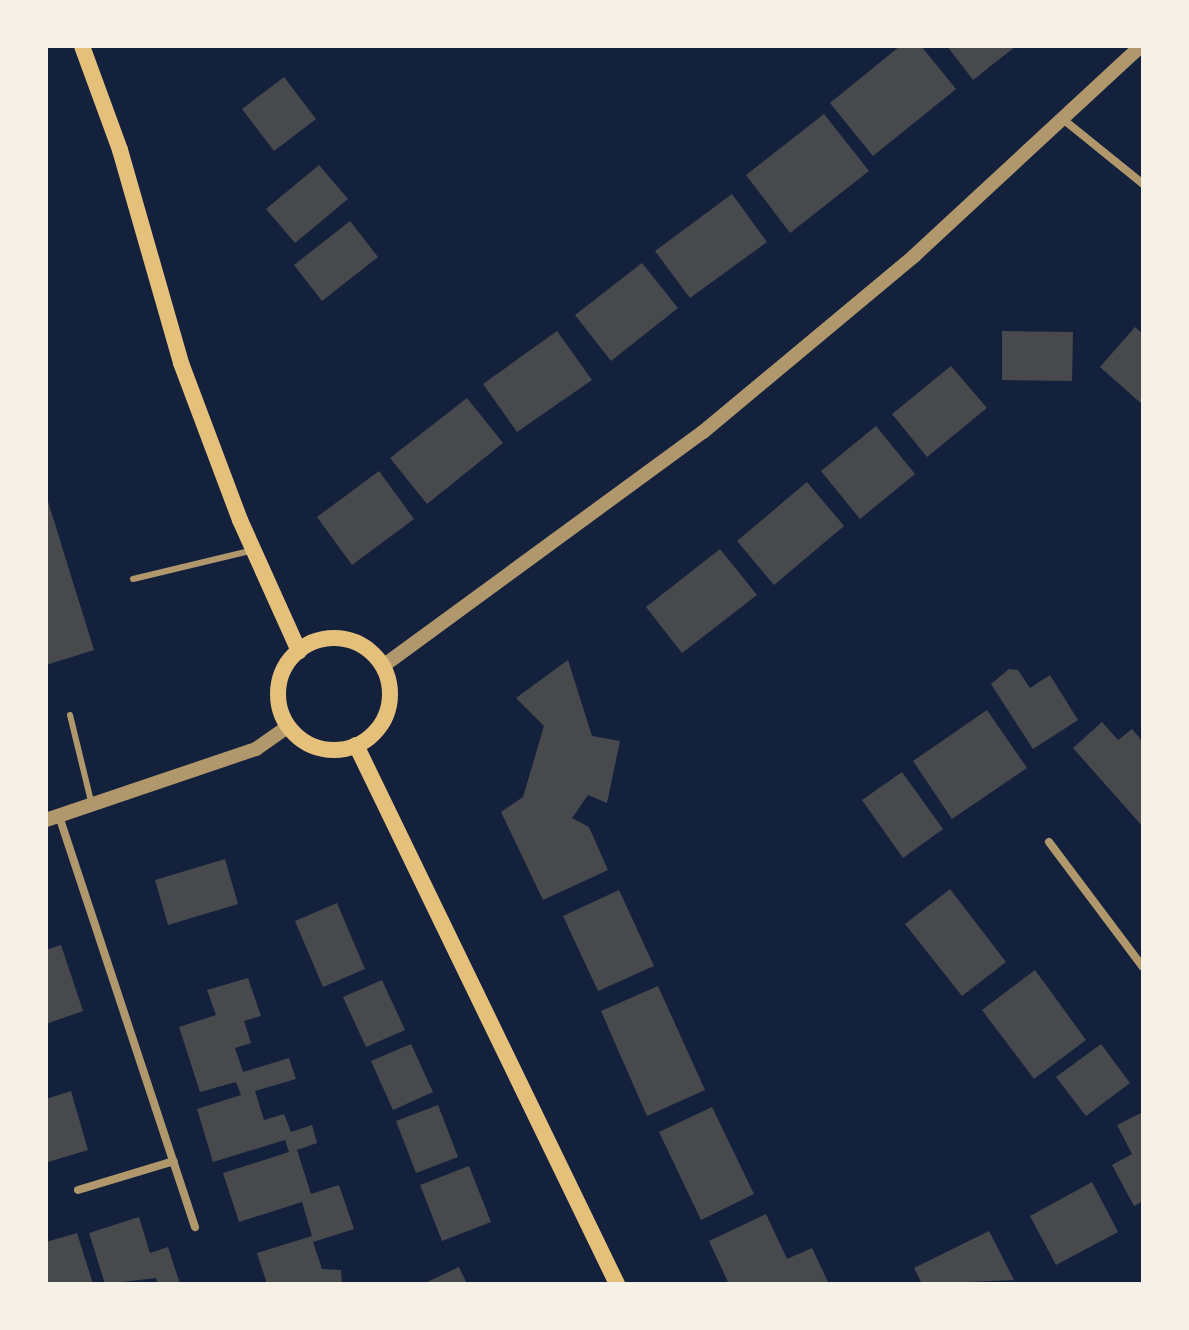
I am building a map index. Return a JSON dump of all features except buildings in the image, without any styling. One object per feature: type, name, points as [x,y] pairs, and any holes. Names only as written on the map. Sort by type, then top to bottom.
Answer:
[{"type":"main road","points":[[82,46],[120,150],[181,363],[253,550],[299,651]]},
{"type":"main road","points":[[326,638],[343,639],[359,643],[383,666],[390,689],[385,717],[356,745],[321,748],[289,726],[281,710],[279,681],[299,651],[326,638]]},
{"type":"main road","points":[[356,745],[617,1284]]},
{"type":"street","points":[[383,666],[703,432],[914,256],[1141,46]]},
{"type":"street","points":[[1064,120],[1143,184]]},
{"type":"street","points":[[195,1227],[52,818],[256,749],[289,726]]},
{"type":"street","points":[[1049,842],[1143,967]]},
{"type":"street","points":[[78,1190],[174,1161]]},
{"type":"lane","points":[[133,579],[253,550]]},
{"type":"lane","points":[[70,715],[92,805]]}]
